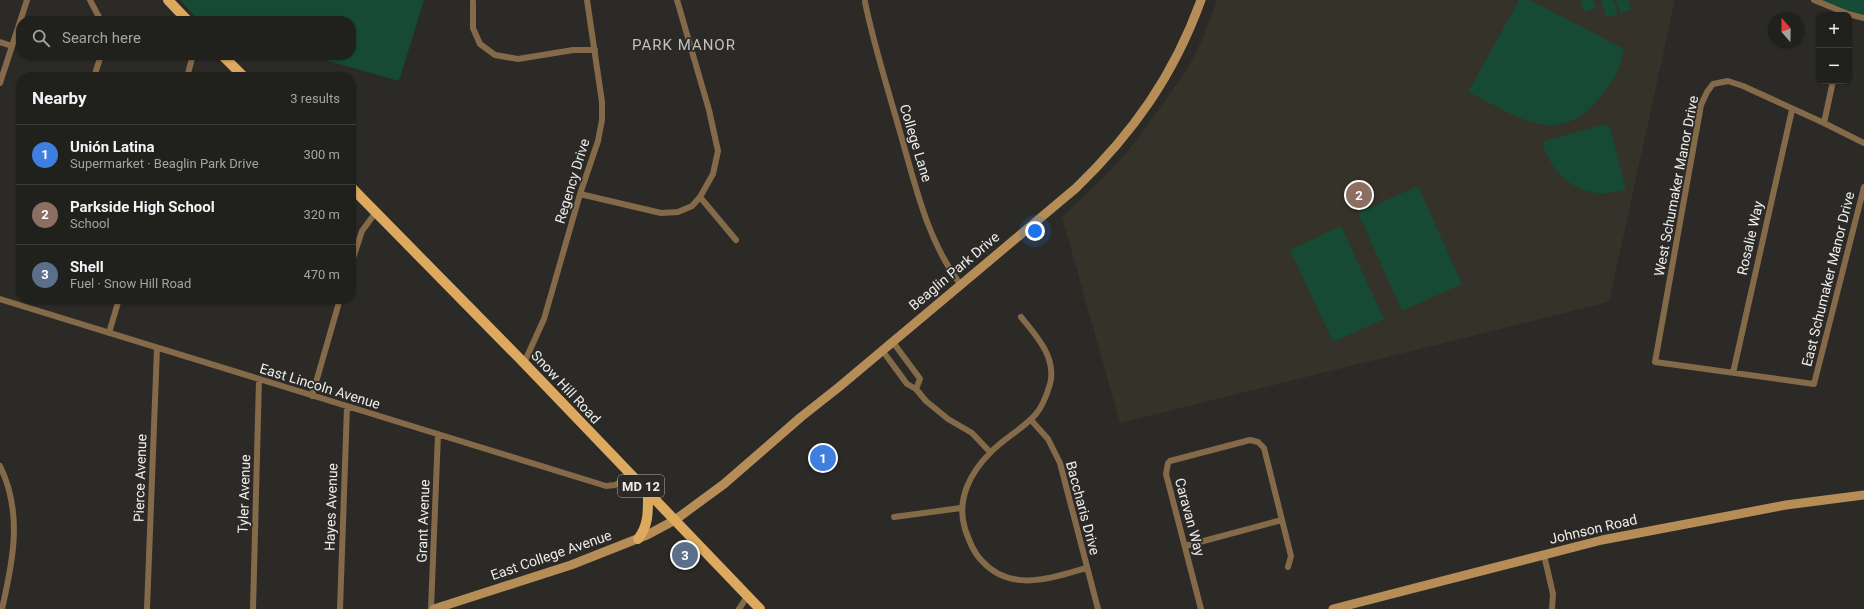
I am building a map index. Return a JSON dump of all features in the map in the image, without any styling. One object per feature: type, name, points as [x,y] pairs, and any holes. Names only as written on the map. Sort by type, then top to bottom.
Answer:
[{"type":"main road","points":[[168,0],[183,16]]},
{"type":"main road","name":"Beaglin Park Drive","points":[[675,520],[724,484],[892,341],[1076,188],[1112,151],[1142,115],[1171,69],[1201,0]]},
{"type":"main road","points":[[227,60],[239,72]]},
{"type":"main road","name":"Snow Hill Road","points":[[356,192],[524,363],[760,609]]},
{"type":"main road","points":[[638,539],[643,532],[648,518],[648,493]]},
{"type":"main road","name":"Johnson Road","points":[[1333,609],[1598,540],[1786,505],[1864,495]]},
{"type":"main road","name":"East College Avenue","points":[[434,609],[571,565],[638,539],[675,520]]},
{"type":"street","points":[[21,16],[26,0]]},
{"type":"street","points":[[90,0],[98,16]]},
{"type":"street","name":"Regency Drive","points":[[524,363],[544,319],[580,194],[598,141],[602,120],[602,102],[587,0]]},
{"type":"street","points":[[580,194],[662,213],[678,212],[692,206],[700,197],[713,174],[718,150],[709,110],[677,0]]},
{"type":"street","points":[[1814,0],[1841,12]]},
{"type":"street","points":[[473,2],[473,28],[480,44],[495,55],[518,59],[573,50],[595,50]]},
{"type":"street","name":"College Lane","points":[[865,2],[884,78],[927,221],[948,267],[960,284]]},
{"type":"street","points":[[1852,16],[1864,18]]},
{"type":"street","points":[[0,83],[16,33]]},
{"type":"street","points":[[0,42],[12,46]]},
{"type":"street","points":[[96,72],[99,60]]},
{"type":"street","points":[[188,72],[192,60]]},
{"type":"street","name":"West Schumaker Manor Drive","points":[[1655,362],[1701,105],[1706,92],[1713,84],[1728,81],[1743,86],[1792,110],[1824,122],[1864,143]]},
{"type":"street","points":[[1824,122],[1832,84]]},
{"type":"street","name":"Rosalie Way","points":[[1733,373],[1792,110]]},
{"type":"street","name":"East Schumaker Manor Drive","points":[[1655,362],[1814,384],[1864,187]]},
{"type":"street","points":[[700,197],[736,240]]},
{"type":"street","points":[[356,249],[362,231],[376,212]]},
{"type":"street","name":"East Lincoln Avenue","points":[[0,299],[16,303]]},
{"type":"street","name":"East Lincoln Avenue","points":[[18,304],[606,486],[615,485],[631,476]]},
{"type":"street","points":[[109,333],[118,304]]},
{"type":"street","points":[[312,396],[339,304]]},
{"type":"street","points":[[1021,317],[1042,342],[1049,365],[1051,382],[1038,413],[990,452],[974,474],[964,494],[961,508],[964,525],[970,543],[980,559],[996,573],[1012,580],[1024,581],[1056,577],[1086,568]]},
{"type":"street","points":[[892,341],[920,379],[916,389]]},
{"type":"street","name":"Pierce Avenue","points":[[147,609],[157,348]]},
{"type":"street","points":[[882,350],[907,384],[916,389],[937,411],[972,434],[990,452]]},
{"type":"street","name":"Tyler Avenue","points":[[252,609],[259,379]]},
{"type":"street","name":"Hayes Avenue","points":[[340,609],[347,407]]},
{"type":"street","name":"Baccharis Drive","points":[[1031,420],[1048,439],[1055,450],[1060,463],[1086,568],[1098,609]]},
{"type":"street","name":"Grant Avenue","points":[[431,609],[438,434]]},
{"type":"street","name":"Caravan Way","points":[[1200,609],[1166,474],[1168,463],[1250,440],[1258,442],[1264,448],[1291,556],[1288,567]]},
{"type":"street","points":[[0,466],[13,508],[15,536],[13,558],[2,609]]},
{"type":"street","points":[[894,516],[961,508]]},
{"type":"street","points":[[1185,546],[1282,520]]},
{"type":"street","points":[[1544,555],[1554,594],[1552,609]]},
{"type":"street","points":[[739,609],[747,597]]},
{"type":"shaded area","points":[[1217,0],[1675,0],[1609,302],[1120,423],[1062,217],[1108,173],[1129,150],[1159,109],[1188,68],[1202,40]]},
{"type":"green space","points":[[180,0],[424,0],[399,81],[325,60],[356,60],[356,16],[194,16]]},
{"type":"green space","points":[[1519,0],[1530,0],[1624,49],[1621,63],[1612,81],[1604,92],[1583,114],[1568,122],[1552,125],[1536,123],[1519,118],[1468,92]]},
{"type":"green space","points":[[1581,0],[1593,0],[1596,8],[1584,12]]},
{"type":"green space","points":[[1601,0],[1613,0],[1618,14],[1606,17]]},
{"type":"green space","points":[[1616,0],[1628,0],[1631,10],[1620,13]]},
{"type":"green space","points":[[1814,0],[1864,0],[1864,18],[1852,14],[1852,12],[1847,12]]},
{"type":"green space","points":[[1604,124],[1610,127],[1626,189],[1611,193],[1598,193],[1573,185],[1554,167],[1547,156],[1542,142]]},
{"type":"green space","points":[[1418,186],[1462,284],[1402,311],[1358,213]]},
{"type":"green space","points":[[1341,226],[1384,319],[1333,342],[1290,250]]},
{"type":"place","name":"Parkside High School","points":[[1359,195]]},
{"type":"place","name":"Unión Latina","points":[[823,458]]},
{"type":"place","name":"Shell","points":[[685,555]]},
{"type":"district","name":"PARK MANOR","points":[[684,45]]}]
